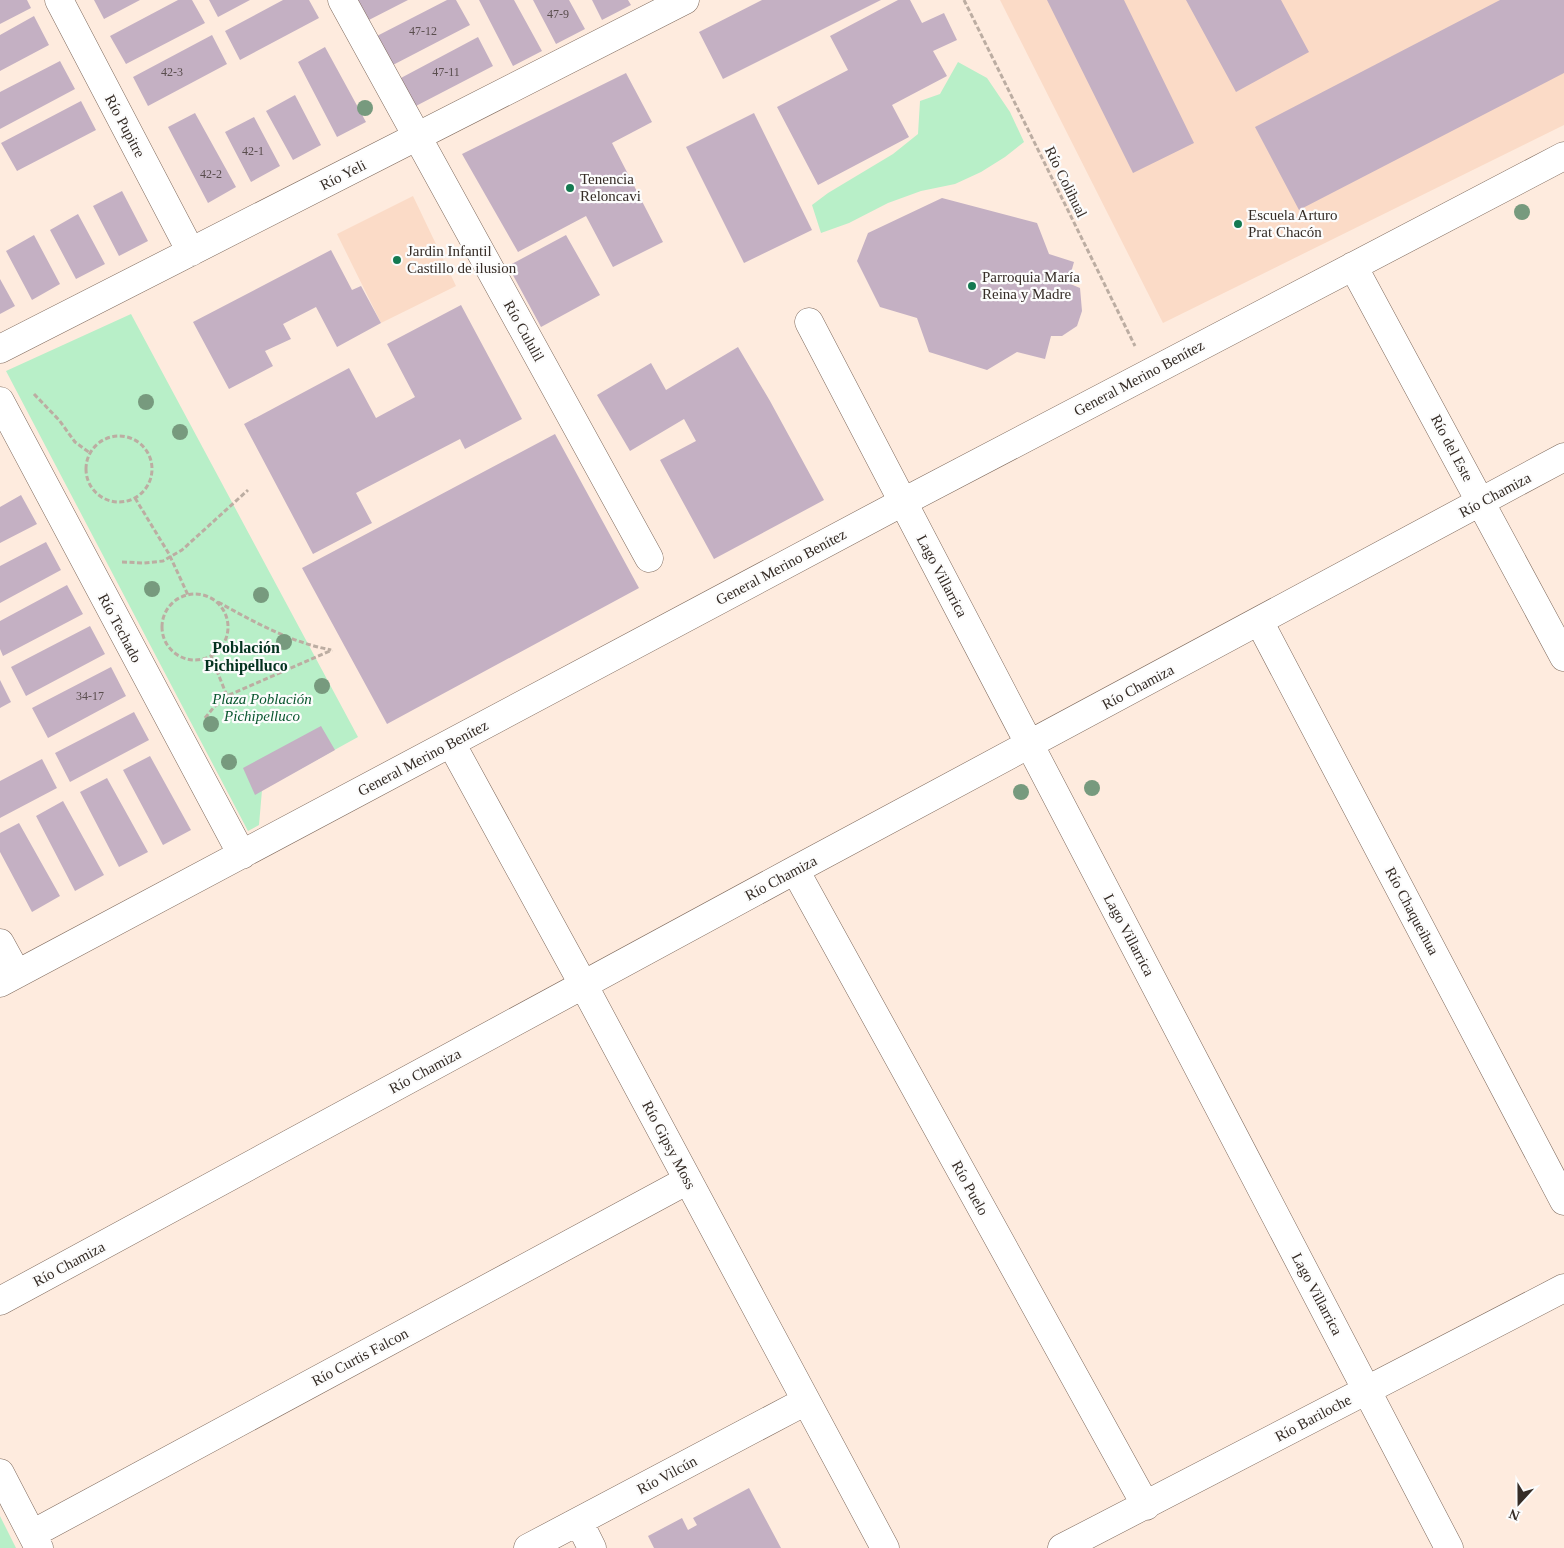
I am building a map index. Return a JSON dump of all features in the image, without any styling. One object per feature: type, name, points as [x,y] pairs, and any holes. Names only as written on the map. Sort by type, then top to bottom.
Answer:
[{"type":"street","name":"Río Pupitre","points":[[58,0],[191,252]]},
{"type":"street","name":"Río Cululil","points":[[342,0],[649,558]]},
{"type":"street","name":"Río Yeli","points":[[0,349],[685,0]]},
{"type":"street","name":"General Merino Benítez","points":[[8,979],[903,502],[1564,156]]},
{"type":"street","name":"Río del Este","points":[[1353,266],[1564,657]]},
{"type":"street","name":"Lago Villarrica","points":[[809,322],[1449,1548]]},
{"type":"street","name":"Río Techado","points":[[0,401],[242,855]]},
{"type":"street","name":"Río Chamiza","points":[[0,1301],[795,870],[1564,458]]},
{"type":"street","name":"Río Chaqueihua","points":[[1259,621],[1564,1200]]},
{"type":"street","name":"Río Gipsy Moss","points":[[450,743],[584,986],[885,1548]]},
{"type":"street","name":"Río Puelo","points":[[795,870],[1146,1506]]},
{"type":"street","points":[[0,943],[8,979]]},
{"type":"street","name":"Río Curtis Falcon","points":[[36,1541],[688,1180]]},
{"type":"street","name":"Río Bariloche","points":[[1062,1548],[1564,1288]]},
{"type":"street","name":"Río Vilcún","points":[[528,1548],[806,1402]]},
{"type":"street","points":[[0,1473],[36,1541]]},
{"type":"street","points":[[578,1522],[592,1548]]},
{"type":"path","name":"Río Colihual","points":[[964,0],[1149,373]]},
{"type":"path","points":[[27,389],[59,420],[75,442],[90,453]]},
{"type":"path","points":[[112,436],[130,437],[144,447],[152,462],[153,471],[148,487],[135,498],[126,502],[117,502],[99,496],[88,480],[86,471],[90,453],[96,445],[112,436]]},
{"type":"path","points":[[88,567],[118,561],[144,563],[163,561],[192,543],[248,490]]},
{"type":"path","points":[[135,498],[170,556],[188,594]]},
{"type":"path","points":[[211,656],[227,696],[332,650],[314,647],[290,638],[250,620],[206,596],[188,594],[172,604],[162,620],[163,639],[174,654],[183,658],[202,660],[211,656],[223,645],[228,629],[225,612],[213,600]]},
{"type":"shaded area","name":"Escuela Arturo Prat Chacón","points":[[1000,0],[1564,0],[1564,125],[1163,323]]},
{"type":"shaded area","name":"Jardin Infantil Castillo de ilusion","points":[[413,196],[456,286],[381,323],[337,234]]},
{"type":"green space","points":[[958,62],[987,78],[1010,112],[1024,142],[981,172],[955,184],[921,191],[888,203],[849,223],[821,233],[812,205],[828,193],[893,154],[918,134],[920,101],[940,94]]},
{"type":"green space","name":"Plaza Población Pichipelluco","points":[[131,314],[358,737],[262,790],[259,825],[248,831],[6,371]]},
{"type":"green space","points":[[0,1516],[16,1548],[0,1548]]},
{"type":"building","points":[[0,0],[27,0],[31,8],[0,24]]},
{"type":"building","points":[[94,0],[140,0],[104,19]]},
{"type":"building","points":[[178,0],[192,0],[205,23],[126,64],[110,36]]},
{"type":"building","points":[[209,0],[250,0],[218,17]]},
{"type":"building","points":[[283,0],[309,0],[319,18],[240,60],[225,31]]},
{"type":"building","points":[[353,0],[408,0],[365,22]]},
{"type":"building","points":[[447,0],[456,0],[470,25],[391,66],[375,37]]},
{"type":"building","points":[[479,0],[514,0],[542,51],[513,66]]},
{"type":"building","points":[[533,0],[569,0],[585,29],[556,44]]},
{"type":"building","points":[[592,0],[628,0],[631,5],[602,20]]},
{"type":"building","points":[[762,0],[881,0],[723,79],[699,32]]},
{"type":"building","points":[[898,0],[910,0],[922,23],[944,13],[957,40],[933,51],[947,76],[892,105],[909,137],[818,185],[777,107],[848,70],[830,36]]},
{"type":"building","points":[[1047,0],[1124,0],[1194,143],[1133,173]]},
{"type":"building","points":[[1186,0],[1281,0],[1309,52],[1236,92]]},
{"type":"building","points":[[1500,0],[1564,0],[1564,73],[1299,210],[1255,127]]},
{"type":"building","points":[[34,16],[49,45],[0,71],[0,35]]},
{"type":"building","points":[[212,35],[227,64],[148,106],[133,77]]},
{"type":"building","points":[[478,37],[493,66],[414,107],[399,79]]},
{"type":"building","points":[[325,47],[366,122],[337,137],[298,62]]},
{"type":"building","points":[[60,61],[75,89],[0,129],[0,92]]},
{"type":"building","points":[[626,73],[652,122],[612,143],[663,242],[613,267],[586,216],[518,252],[462,154]]},
{"type":"building","points":[[295,95],[321,145],[293,160],[266,111]]},
{"type":"building","points":[[81,101],[96,130],[17,171],[1,143]]},
{"type":"building","points":[[195,113],[236,187],[208,203],[168,127]]},
{"type":"building","points":[[754,113],[812,230],[744,263],[686,147]]},
{"type":"building","points":[[254,117],[280,166],[251,182],[225,132]]},
{"type":"building","points":[[122,191],[148,241],[119,256],[93,206]]},
{"type":"building","name":"Parroquia María Reina y Madre","points":[[942,198],[1037,223],[1049,254],[1074,262],[1068,283],[1080,288],[1082,311],[1077,326],[1062,336],[1051,336],[1045,359],[1017,352],[987,370],[929,352],[917,318],[880,307],[857,261],[868,233]]},
{"type":"building","points":[[78,214],[105,264],[76,279],[50,230]]},
{"type":"building","points":[[34,235],[60,284],[32,300],[6,251]]},
{"type":"building","points":[[566,235],[600,295],[541,327],[508,266]]},
{"type":"building","points":[[331,250],[352,290],[361,286],[381,323],[337,347],[316,307],[283,324],[291,339],[265,351],[273,366],[229,389],[193,322]]},
{"type":"building","points":[[0,279],[15,306],[0,314]]},
{"type":"building","points":[[461,305],[522,419],[465,449],[460,439],[356,493],[372,523],[313,554],[244,424],[349,368],[376,418],[415,397],[387,344]]},
{"type":"building","points":[[738,347],[824,500],[714,559],[660,460],[696,441],[684,419],[630,451],[597,395],[651,363],[666,390]]},
{"type":"building","points":[[555,434],[639,588],[387,724],[302,568]]},
{"type":"building","points":[[21,495],[37,524],[0,543],[0,507]]},
{"type":"building","points":[[46,542],[61,570],[0,603],[0,566]]},
{"type":"building","points":[[67,585],[83,614],[3,656],[0,649],[0,621]]},
{"type":"building","points":[[90,626],[105,654],[26,696],[11,667]]},
{"type":"building","points":[[111,667],[126,696],[48,738],[32,708]]},
{"type":"building","points":[[0,680],[11,702],[0,708]]},
{"type":"building","points":[[134,712],[149,740],[70,782],[55,753]]},
{"type":"building","points":[[321,726],[335,750],[255,795],[243,768]]},
{"type":"building","points":[[150,756],[191,830],[163,845],[123,770]]},
{"type":"building","points":[[42,759],[57,788],[0,818],[0,781]]},
{"type":"building","points":[[107,778],[148,852],[119,867],[80,792]]},
{"type":"building","points":[[63,801],[104,875],[75,891],[36,816]]},
{"type":"building","points":[[19,823],[60,896],[32,912],[0,852],[0,833]]},
{"type":"building","points":[[749,1488],[781,1548],[654,1548],[648,1536],[682,1518],[688,1530],[697,1525],[693,1518]]},
{"type":"place","name":"Tenencia Reloncavi","points":[[570,188]]},
{"type":"place","name":"Escuela Arturo Prat Chacón","points":[[1238,224]]},
{"type":"place","name":"Jardin Infantil Castillo de ilusion","points":[[397,260]]},
{"type":"place","name":"Parroquia María Reina y Madre","points":[[972,286]]},
{"type":"district","name":"Población Pichipelluco","points":[[246,656]]}]
